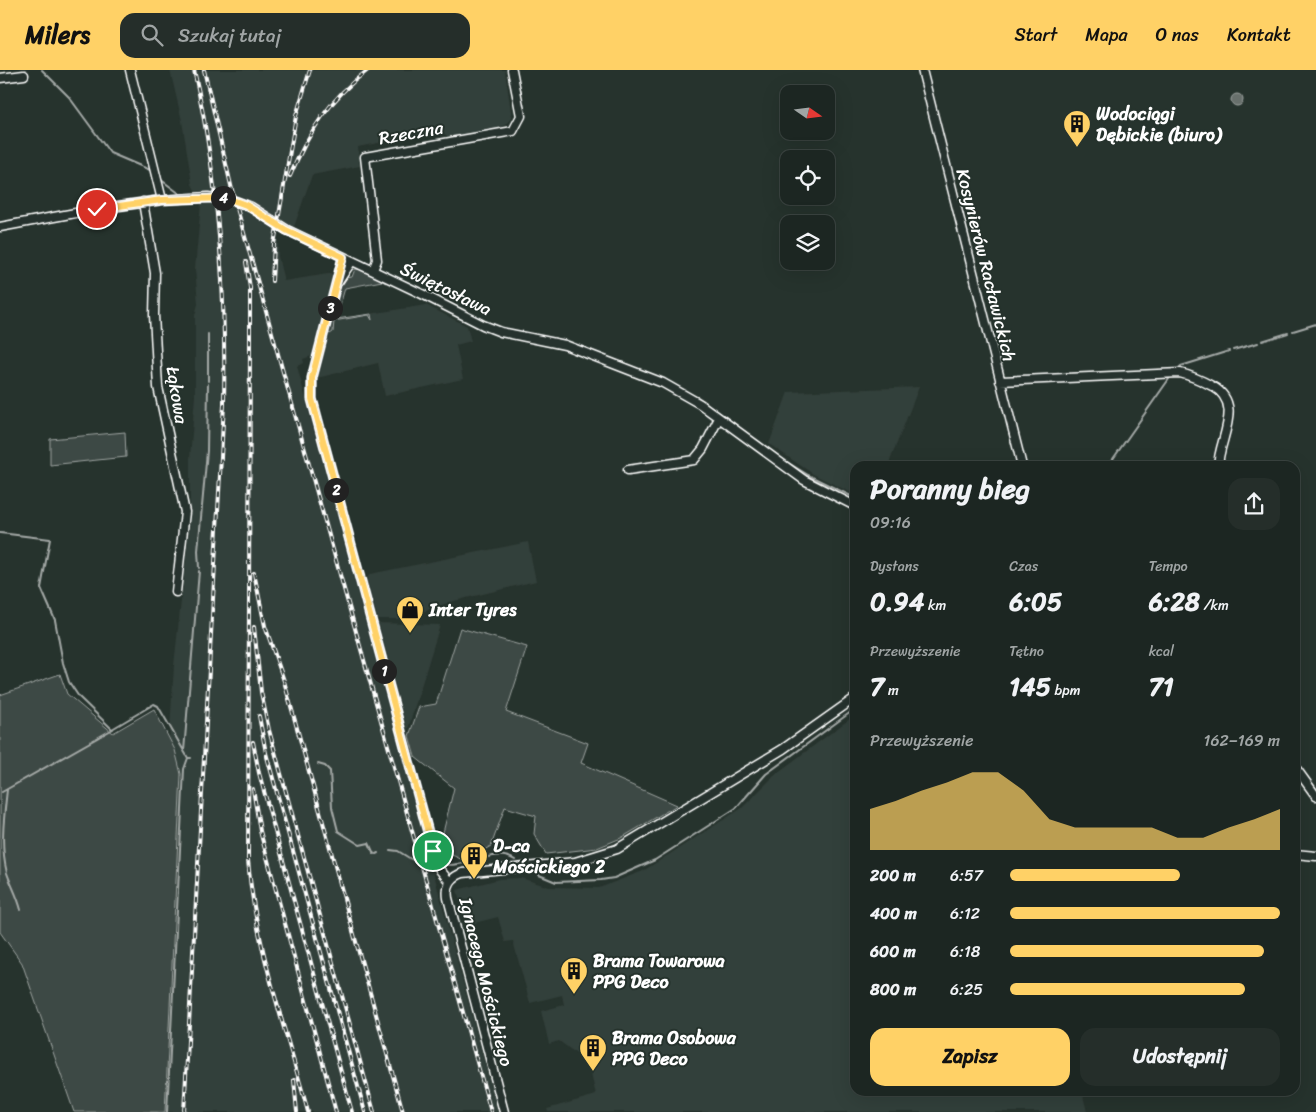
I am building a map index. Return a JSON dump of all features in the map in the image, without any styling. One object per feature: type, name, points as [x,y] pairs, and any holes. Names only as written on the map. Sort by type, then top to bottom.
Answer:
[{"type":"street","points":[[130,70],[162,200]]},
{"type":"street","name":"Rzeczna","points":[[373,270],[377,260],[365,157],[513,131],[521,116],[512,70]]},
{"type":"street","name":"Kosynierów Racławickich","points":[[922,70],[1021,461]]},
{"type":"street","points":[[0,78],[24,75]]},
{"type":"street","name":"Świętosława","points":[[0,227],[143,202],[208,197],[236,201],[251,207],[286,230],[373,270],[490,328],[559,344],[640,373],[688,397],[804,480],[850,503]]},
{"type":"street","name":"Łąkowa","points":[[143,202],[156,273],[154,315],[158,380],[185,512],[176,592]]},
{"type":"street","name":"Ignacego Mościckiego","points":[[343,257],[312,378],[312,399],[433,851],[440,870],[450,882],[448,898],[504,1112]]},
{"type":"street","name":"Ignacego Mościckiego","points":[[337,283],[352,261]]},
{"type":"street","points":[[1000,381],[1180,373],[1198,379],[1222,392],[1230,404],[1229,420],[1223,438],[1219,461]]},
{"type":"street","points":[[628,470],[694,460],[703,449],[719,418]]},
{"type":"street","points":[[450,882],[455,876],[463,872],[575,862],[616,849],[783,749],[850,702]]},
{"type":"street","points":[[1300,774],[1316,796]]},
{"type":"street","points":[[1300,854],[1316,856]]},
{"type":"shaded area","points":[[170,70],[505,70],[512,118],[504,126],[492,131],[450,139],[445,134],[423,134],[358,147],[360,166],[312,175],[294,227],[288,236],[278,231],[278,256],[284,281],[334,273],[312,356],[303,359],[304,363],[297,366],[498,1112],[154,1112],[159,906],[174,665],[190,519],[190,458],[195,395],[195,315],[198,304],[195,268],[201,203],[192,184],[182,121]]},
{"type":"shaded area","points":[[1235,94],[1239,94],[1243,100],[1239,106],[1235,106],[1231,102],[1231,98]]},
{"type":"shaded area","points":[[355,269],[365,270],[387,280],[386,283],[382,281],[345,288],[336,319],[371,314],[372,320],[369,315],[334,321],[333,332],[330,334],[328,332],[341,285],[345,278],[352,277]]},
{"type":"shaded area","points":[[426,305],[467,326],[471,341],[456,345],[463,379],[385,396],[378,363],[317,378],[332,320]]},
{"type":"shaded area","points":[[919,387],[890,461],[850,461],[850,492],[813,474],[769,444],[788,392]]},
{"type":"shaded area","points":[[125,432],[126,457],[50,465],[50,439]]},
{"type":"shaded area","points":[[528,542],[536,581],[450,602],[403,619],[377,619],[366,579],[370,574]]},
{"type":"shaded area","points":[[378,623],[440,625],[407,732]]},
{"type":"shaded area","points":[[460,628],[527,647],[506,712],[588,743],[581,763],[677,805],[621,838],[597,848],[546,854],[534,834],[536,816],[505,807],[491,846],[465,861],[439,849],[454,788],[415,757],[409,736],[419,707],[436,704]]},
{"type":"shaded area","points":[[60,674],[67,694],[113,733],[154,709],[175,750],[181,774],[165,1112],[74,1112],[22,963],[0,932],[0,695]]},
{"type":"shaded area","points":[[850,719],[850,1096],[1083,1096],[1087,1112],[548,1112],[547,1109],[596,1095],[586,1053],[578,1055],[559,1041],[549,1044],[541,1011],[564,1005],[562,995],[530,1003],[513,941],[505,942],[498,917],[466,925],[457,890],[499,879],[521,878],[549,887],[599,888],[643,871],[742,808],[777,773]]},
{"type":"waterway","points":[[42,70],[69,97],[110,153],[150,170]]},
{"type":"waterway","points":[[160,179],[180,194],[199,194]]},
{"type":"waterway","points":[[1293,331],[1316,324]]},
{"type":"waterway","points":[[1262,341],[1288,333]]},
{"type":"waterway","points":[[208,334],[208,381]]},
{"type":"waterway","points":[[1233,350],[1258,343]]},
{"type":"waterway","points":[[1178,369],[1181,366],[1229,351]]},
{"type":"waterway","points":[[1112,461],[1169,379]]},
{"type":"waterway","points":[[199,568],[198,551],[207,451],[208,384]]},
{"type":"waterway","points":[[698,397],[775,454]]},
{"type":"waterway","points":[[787,462],[808,475],[850,496]]},
{"type":"waterway","points":[[0,533],[50,539],[41,588],[55,620],[63,663],[69,682],[79,697],[112,729],[154,704],[158,706],[188,758],[191,758]]},
{"type":"waterway","points":[[184,751],[199,571]]},
{"type":"waterway","points":[[539,875],[556,882],[601,880],[614,878],[655,860],[736,808],[766,774],[850,713]]},
{"type":"waterway","points":[[2,792],[113,729]]},
{"type":"waterway","points":[[167,1112],[184,769],[188,758]]},
{"type":"waterway","points":[[318,764],[325,766],[330,771],[332,807],[338,831],[360,845],[369,843],[374,854]]},
{"type":"waterway","points":[[7,790],[3,831],[5,863],[21,910]]},
{"type":"waterway","points":[[390,850],[398,851],[419,864]]},
{"type":"waterway","points":[[445,865],[454,865],[490,856],[507,857],[515,860]]},
{"type":"railway","points":[[184,1112],[224,404],[224,320],[219,236],[210,153],[194,70]]},
{"type":"railway","points":[[204,70],[233,194],[491,1112]]},
{"type":"railway","points":[[272,281],[274,244],[296,116],[310,70]]},
{"type":"railway","points":[[290,176],[304,145],[322,117],[342,92],[368,70]]},
{"type":"railway","points":[[246,262],[250,288],[248,860],[257,924],[264,956],[308,1112]]},
{"type":"railway","points":[[254,573],[265,626],[284,681],[403,1112]]},
{"type":"railway","points":[[254,627],[261,692],[269,730],[374,1112]]},
{"type":"railway","points":[[259,716],[266,753],[365,1112]]},
{"type":"railway","points":[[253,742],[259,773],[352,1112]]},
{"type":"railway","points":[[253,789],[260,831],[336,1112]]},
{"type":"railway","points":[[294,1080],[297,1112]]},
{"type":"place","name":"Wodociągi Dębickie (biuro)","points":[[1077,148]]},
{"type":"place","name":"Inter Tyres","points":[[410,634]]},
{"type":"place","name":"D-ca Mościckiego 2","points":[[474,880]]},
{"type":"place","name":"Brama Towarowa PPG Deco","points":[[574,995]]},
{"type":"place","name":"Brama Osobowa PPG Deco","points":[[593,1072]]},
{"type":"route","points":[[97,209],[162,200],[208,197],[227,198],[246,205],[286,230],[343,257],[312,378],[312,399],[433,851]]}]
